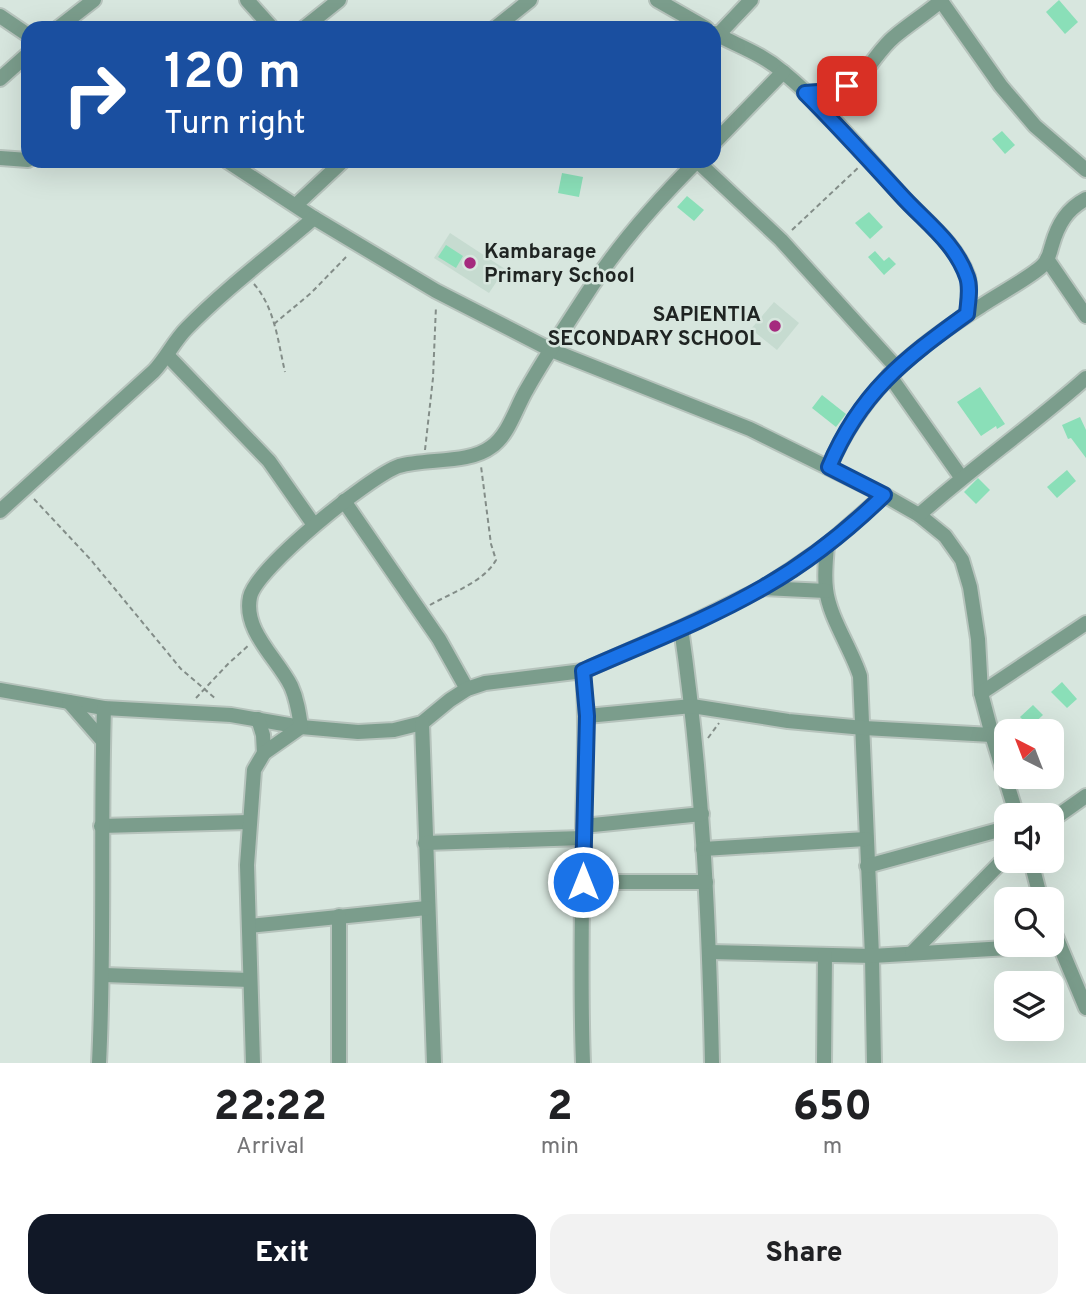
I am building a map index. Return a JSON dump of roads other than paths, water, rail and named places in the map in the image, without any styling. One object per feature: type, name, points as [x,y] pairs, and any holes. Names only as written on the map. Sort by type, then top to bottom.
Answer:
[{"type":"street","points":[[67,21],[93,0]]},
{"type":"street","points":[[247,0],[266,21]]},
{"type":"street","points":[[313,21],[339,0]]},
{"type":"street","points":[[504,21],[530,0]]},
{"type":"street","points":[[657,0],[694,21]]},
{"type":"street","points":[[721,25],[751,0]]},
{"type":"street","points":[[805,93],[832,91],[847,86],[859,77],[876,54],[894,37],[941,1],[1001,86],[1035,127],[1086,170]]},
{"type":"street","points":[[0,16],[21,30]]},
{"type":"street","points":[[721,36],[751,50],[783,72],[942,235],[961,264],[970,284],[967,314]]},
{"type":"street","points":[[0,79],[21,60]]},
{"type":"street","points":[[721,136],[783,72]]},
{"type":"street","points":[[0,158],[21,160]]},
{"type":"street","points":[[238,168],[314,218],[436,291],[551,350],[716,415],[829,467],[919,515],[945,536],[962,560],[970,587],[978,639],[981,693],[1013,803]]},
{"type":"street","points":[[296,205],[336,168]]},
{"type":"street","points":[[301,727],[298,706],[291,687],[258,637],[250,619],[250,596],[262,577],[314,525],[395,467],[479,453],[491,448],[502,437],[527,389],[588,291],[662,196],[690,168]]},
{"type":"street","points":[[704,168],[781,240],[893,371],[961,477]]},
{"type":"street","points":[[829,467],[842,435],[863,405],[893,371],[967,314],[1041,267],[1048,259],[1063,217],[1086,199]]},
{"type":"street","points":[[0,510],[154,371],[186,329],[314,218]]},
{"type":"street","points":[[1048,259],[1086,316]]},
{"type":"street","points":[[168,356],[269,461],[314,525]]},
{"type":"street","points":[[919,515],[961,477],[1086,379]]},
{"type":"street","points":[[0,690],[104,708],[231,715],[301,727],[373,732],[422,723],[467,690],[485,683],[583,671],[763,588],[827,545],[884,495]]},
{"type":"street","points":[[344,501],[439,639],[467,690]]},
{"type":"street","points":[[827,545],[826,591],[860,676],[864,728],[874,1063]]},
{"type":"street","points":[[763,588],[826,591]]},
{"type":"street","points":[[981,693],[1086,623]]},
{"type":"street","points":[[681,628],[692,706],[702,814],[710,952],[712,1063]]},
{"type":"street","points":[[583,671],[587,716],[583,832],[583,1063]]},
{"type":"street","points":[[69,702],[103,741]]},
{"type":"street","points":[[587,716],[692,706],[864,728],[992,735]]},
{"type":"street","points":[[99,1063],[104,975],[101,826],[104,708]]},
{"type":"street","points":[[258,719],[264,753]]},
{"type":"street","points":[[422,723],[434,1063]]},
{"type":"street","points":[[253,1063],[249,822],[254,769],[264,753],[301,727]]},
{"type":"street","points":[[1064,812],[1086,796]]},
{"type":"street","points":[[425,843],[583,832],[702,814]]},
{"type":"street","points":[[101,826],[249,822]]},
{"type":"street","points":[[867,866],[994,831]]},
{"type":"street","points":[[704,849],[866,839]]},
{"type":"street","points":[[912,953],[994,869]]},
{"type":"street","points":[[583,882],[705,882]]},
{"type":"street","points":[[249,926],[427,908]]},
{"type":"street","points":[[339,916],[339,1063]]},
{"type":"street","points":[[710,952],[872,956],[994,949]]},
{"type":"street","points":[[824,1063],[825,955]]},
{"type":"street","points":[[1064,955],[1080,982],[1086,1009]]},
{"type":"street","points":[[104,975],[250,980]]},
{"type":"place","name":"Kambarage Primary School","points":[[470,263]]},
{"type":"place","name":"SAPIENTIA SECONDARY SCHOOL","points":[[775,326]]}]
